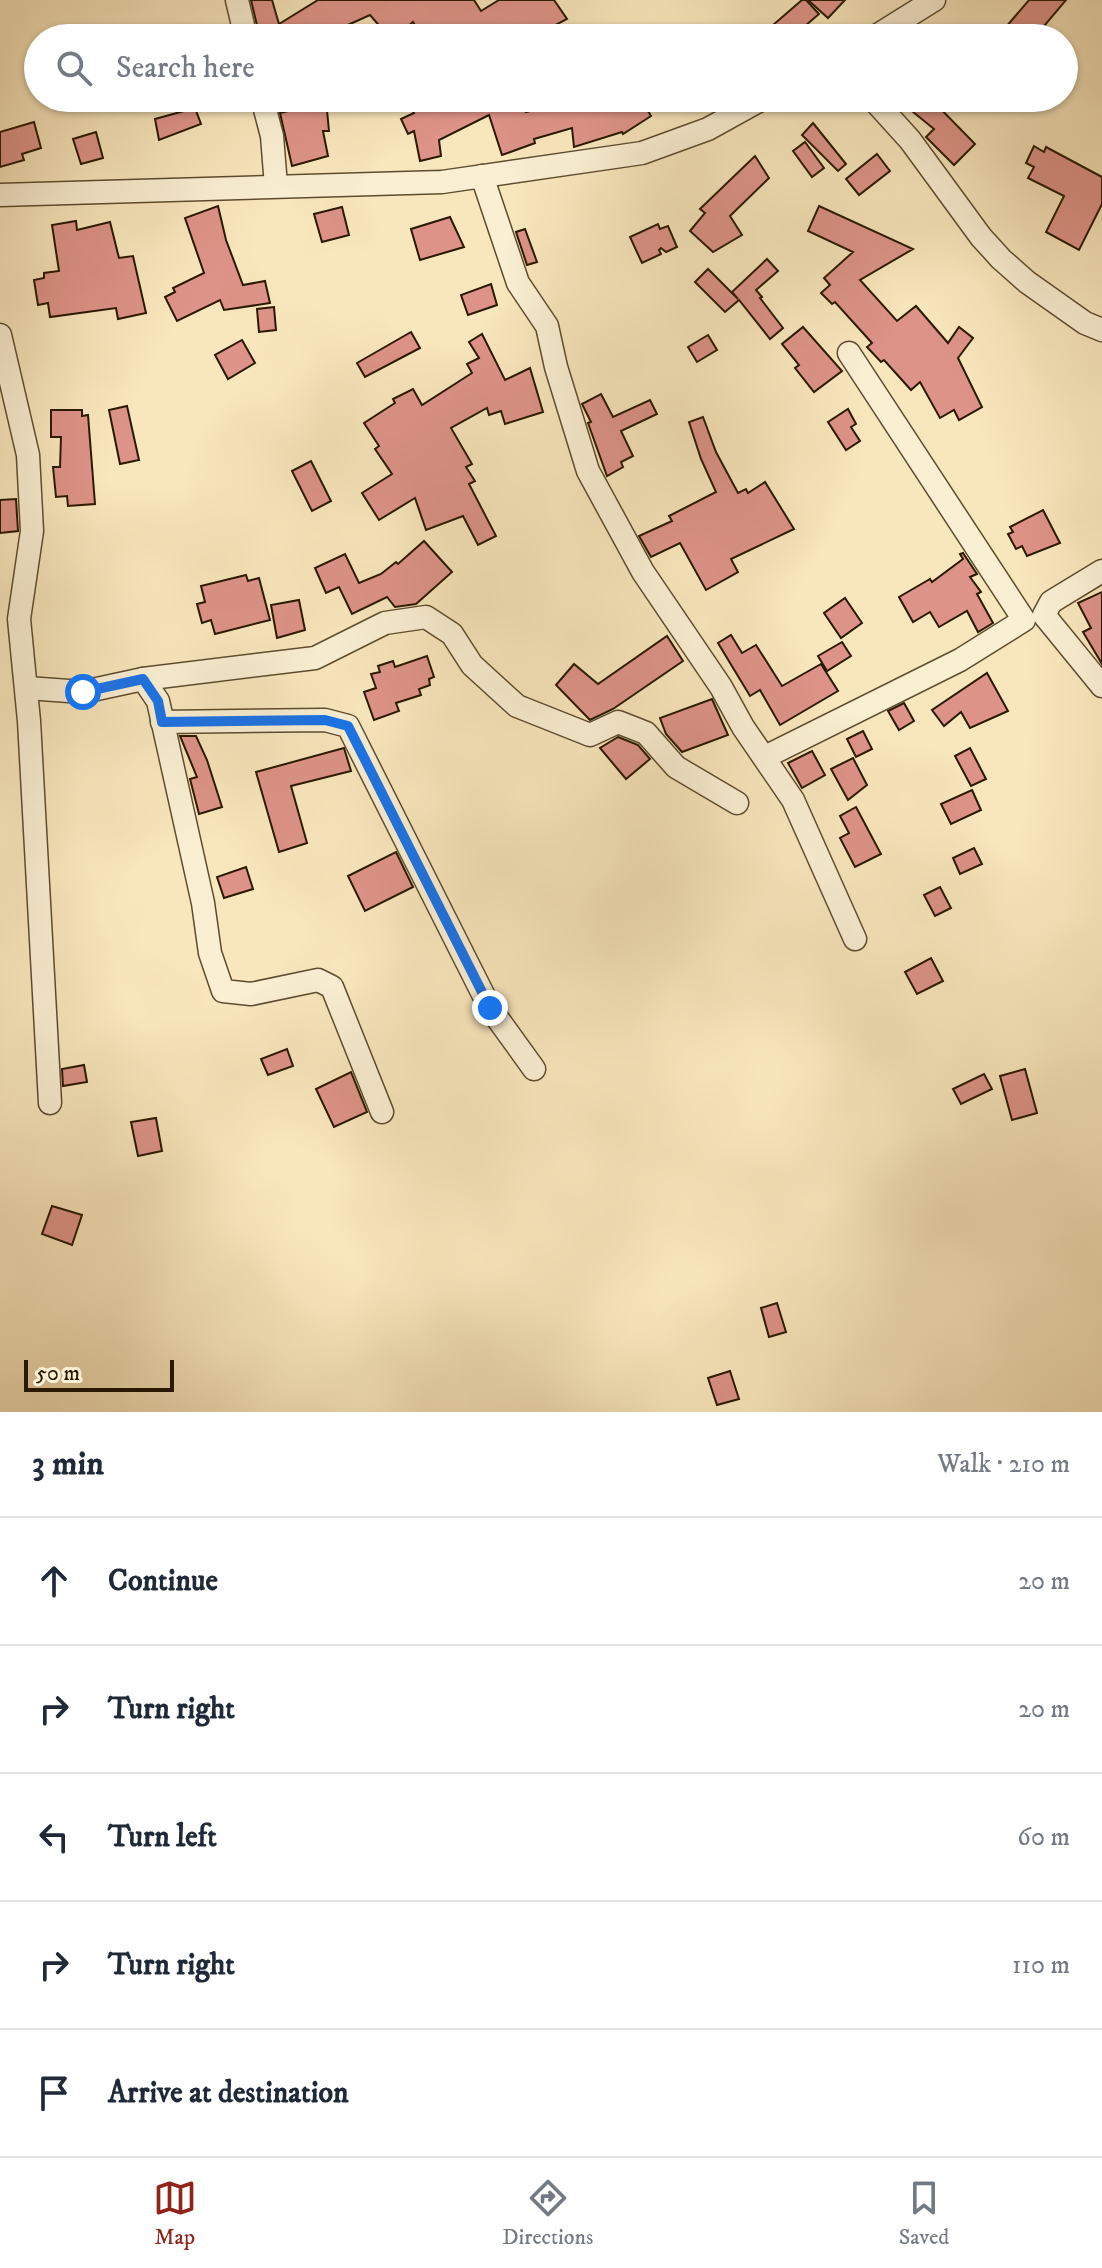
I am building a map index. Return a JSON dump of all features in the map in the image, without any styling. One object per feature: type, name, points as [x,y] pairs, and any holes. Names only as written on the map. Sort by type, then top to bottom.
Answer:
[{"type":"street","points":[[237,0],[243,24]]},
{"type":"street","points":[[895,24],[934,0]]},
{"type":"street","points":[[266,112],[272,136],[276,186]]},
{"type":"street","points":[[0,195],[442,182],[642,153],[708,129],[739,112]]},
{"type":"street","points":[[885,112],[910,140],[981,237],[1001,259],[1027,282],[1085,323],[1102,330]]},
{"type":"street","points":[[482,176],[518,283],[547,326],[556,367],[588,471],[643,572],[793,800],[855,939]]},
{"type":"street","points":[[0,335],[28,455],[32,531],[19,619],[27,688],[50,1103]]},
{"type":"street","points":[[765,757],[960,660],[1024,620],[849,353]]},
{"type":"street","points":[[1102,571],[1051,602],[1044,615],[1102,686]]},
{"type":"street","points":[[27,688],[83,692],[143,679],[315,658],[385,623],[426,617],[452,634],[472,665],[517,706],[590,735],[618,722],[646,733],[676,767],[737,803]]},
{"type":"street","points":[[143,679],[158,701],[203,903],[210,953],[223,991],[251,994],[318,980],[332,987],[382,1112]]},
{"type":"street","points":[[162,722],[325,720],[348,726],[490,1008],[534,1069]]},
{"type":"building","points":[[251,0],[272,0],[279,24],[257,24]]},
{"type":"building","points":[[318,0],[474,0],[481,11],[499,0],[554,0],[567,19],[558,24],[378,24],[370,15],[350,24],[279,24]]},
{"type":"building","points":[[802,0],[806,0],[819,14],[807,24],[774,24]]},
{"type":"building","points":[[808,0],[845,0],[828,18]]},
{"type":"building","points":[[1029,0],[1066,0],[1046,24],[1009,24]]},
{"type":"building","points":[[180,112],[196,112],[201,124],[159,140],[155,119]]},
{"type":"building","points":[[327,112],[329,131],[323,131],[328,156],[292,166],[280,113]]},
{"type":"building","points":[[649,112],[651,116],[623,134],[574,147],[572,128],[534,139],[535,143],[502,155],[489,115],[439,140],[441,156],[420,161],[414,131],[408,134],[401,119],[414,113]]},
{"type":"building","points":[[913,112],[944,112],[975,144],[954,165],[926,137],[934,129]]},
{"type":"building","points":[[34,122],[41,148],[22,154],[24,160],[0,167],[0,132]]},
{"type":"building","points":[[813,123],[846,164],[838,171],[802,135]]},
{"type":"building","points":[[96,132],[103,158],[81,164],[73,139]]},
{"type":"building","points":[[805,142],[824,168],[812,177],[793,151]]},
{"type":"building","points":[[1034,146],[1044,152],[1046,147],[1102,177],[1102,204],[1079,250],[1046,232],[1064,196],[1028,178],[1034,167],[1026,163]]},
{"type":"building","points":[[877,154],[890,171],[859,195],[846,179]]},
{"type":"building","points":[[755,156],[769,178],[730,216],[742,235],[713,252],[690,231],[705,213],[700,209]]},
{"type":"building","points":[[218,206],[226,240],[243,285],[265,281],[270,303],[224,310],[220,300],[177,321],[165,297],[175,292],[173,288],[204,273],[185,218]]},
{"type":"building","points":[[819,206],[913,249],[860,280],[897,321],[916,306],[948,343],[959,327],[973,338],[958,358],[982,407],[959,420],[954,410],[940,418],[920,382],[911,390],[884,360],[881,362],[867,347],[872,343],[835,302],[832,304],[821,293],[830,285],[824,278],[853,252],[808,231]]},
{"type":"building","points":[[342,207],[349,235],[322,242],[314,214]]},
{"type":"building","points":[[450,217],[464,247],[420,260],[411,229]]},
{"type":"building","points":[[76,221],[77,230],[110,222],[119,258],[133,256],[146,313],[118,319],[116,308],[50,317],[48,303],[38,305],[34,280],[44,278],[44,273],[59,271],[52,225]]},
{"type":"building","points":[[658,224],[660,229],[668,226],[677,247],[666,252],[661,248],[661,254],[642,263],[630,237]]},
{"type":"building","points":[[525,229],[537,262],[527,265],[516,232]]},
{"type":"building","points":[[767,259],[778,271],[756,290],[783,328],[770,339],[739,300],[725,312],[695,282],[708,269],[738,299],[732,292]]},
{"type":"building","points":[[491,284],[497,305],[468,315],[461,295]]},
{"type":"building","points":[[274,307],[276,330],[259,332],[257,309]]},
{"type":"building","points":[[803,327],[842,371],[814,392],[795,368],[799,365],[782,344]]},
{"type":"building","points":[[411,332],[420,348],[365,377],[357,363]]},
{"type":"building","points":[[482,334],[505,380],[530,368],[543,412],[505,424],[501,411],[489,415],[487,408],[451,428],[472,464],[466,467],[475,481],[469,484],[496,536],[478,545],[463,516],[426,530],[415,498],[379,520],[362,493],[392,474],[375,449],[379,446],[364,423],[395,403],[393,399],[413,389],[422,405],[472,373],[467,364],[479,358],[469,342]]},
{"type":"building","points":[[708,335],[717,350],[697,362],[688,347]]},
{"type":"building","points":[[242,340],[255,363],[228,379],[215,355]]},
{"type":"building","points":[[601,394],[613,417],[650,400],[657,414],[621,431],[633,456],[621,462],[623,467],[607,476],[588,423],[591,422],[582,404]]},
{"type":"building","points":[[127,406],[139,460],[120,464],[109,410]]},
{"type":"building","points":[[848,409],[856,424],[851,427],[860,441],[846,450],[828,422]]},
{"type":"building","points":[[51,410],[82,410],[82,416],[88,415],[95,504],[68,506],[67,496],[56,497],[53,467],[60,467],[61,437],[51,437]]},
{"type":"building","points":[[703,417],[716,452],[738,493],[746,489],[748,493],[765,482],[794,529],[731,559],[738,572],[706,590],[680,543],[651,557],[639,536],[672,521],[669,516],[716,492],[689,422]]},
{"type":"building","points":[[311,461],[331,501],[312,511],[292,471]]},
{"type":"building","points":[[16,499],[18,531],[0,533],[0,500]]},
{"type":"building","points":[[1043,510],[1060,543],[1027,556],[1022,546],[1016,549],[1008,534],[1013,532],[1010,527]]},
{"type":"building","points":[[424,541],[452,572],[416,604],[395,607],[387,597],[352,614],[339,587],[326,593],[315,568],[345,554],[359,583],[381,574],[396,562],[398,564]]},
{"type":"building","points":[[963,553],[977,574],[970,577],[981,592],[977,594],[993,623],[978,632],[967,611],[939,627],[930,612],[913,622],[899,597],[930,579],[932,582],[963,559],[960,554]]},
{"type":"building","points":[[246,575],[248,581],[259,578],[270,620],[215,634],[211,620],[202,623],[197,604],[205,602],[201,586]]},
{"type":"building","points":[[1102,592],[1102,664],[1083,632],[1091,628],[1078,603]]},
{"type":"building","points":[[845,598],[862,623],[841,638],[824,613]]},
{"type":"building","points":[[299,600],[305,630],[277,638],[271,605]]},
{"type":"building","points":[[731,635],[742,653],[756,645],[782,686],[821,664],[838,691],[780,725],[760,690],[750,696],[718,643]]},
{"type":"building","points":[[667,636],[683,661],[613,709],[590,720],[556,685],[574,664],[598,684]]},
{"type":"building","points":[[842,642],[851,656],[827,671],[818,656]]},
{"type":"building","points":[[427,656],[434,677],[429,679],[430,685],[419,689],[421,695],[396,703],[399,711],[374,720],[364,692],[376,688],[371,674],[380,672],[378,666],[393,661],[395,667]]},
{"type":"building","points":[[987,673],[1008,711],[970,728],[961,712],[944,726],[932,710]]},
{"type":"building","points":[[712,699],[728,735],[682,752],[666,734],[660,718]]},
{"type":"building","points":[[904,703],[914,721],[899,730],[888,711]]},
{"type":"building","points":[[863,731],[872,749],[856,757],[847,739]]},
{"type":"building","points":[[180,736],[196,736],[222,807],[199,814],[190,779],[197,777]]},
{"type":"building","points":[[618,737],[638,745],[650,759],[626,779],[600,748]]},
{"type":"building","points":[[344,748],[351,771],[291,786],[307,843],[279,852],[256,772]]},
{"type":"building","points":[[970,748],[986,779],[971,786],[955,756]]},
{"type":"building","points":[[812,751],[825,775],[802,788],[788,763]]},
{"type":"building","points":[[853,758],[867,785],[848,800],[831,769]]},
{"type":"building","points":[[972,790],[981,810],[951,824],[941,804]]},
{"type":"building","points":[[856,807],[881,854],[855,867],[840,838],[849,833],[840,816]]},
{"type":"building","points":[[974,848],[982,864],[960,874],[953,858]]},
{"type":"building","points":[[396,852],[413,887],[365,911],[348,876]]},
{"type":"building","points":[[246,867],[253,889],[224,898],[217,877]]},
{"type":"building","points":[[940,887],[951,908],[935,916],[924,895]]},
{"type":"building","points":[[931,958],[943,981],[917,994],[905,972]]},
{"type":"building","points":[[287,1049],[293,1066],[268,1075],[261,1059]]},
{"type":"building","points":[[84,1065],[87,1082],[63,1086],[62,1069]]},
{"type":"building","points":[[1025,1069],[1037,1113],[1012,1120],[1000,1076]]},
{"type":"building","points":[[351,1072],[367,1112],[334,1127],[316,1089]]},
{"type":"building","points":[[984,1074],[992,1089],[961,1104],[953,1089]]},
{"type":"building","points":[[156,1118],[162,1151],[138,1156],[131,1122]]},
{"type":"building","points":[[52,1206],[82,1215],[72,1245],[42,1234]]},
{"type":"building","points":[[777,1303],[786,1332],[769,1337],[761,1308]]},
{"type":"building","points":[[730,1371],[739,1399],[717,1405],[708,1378]]},
{"type":"route","points":[[83,692],[143,679],[158,701],[162,722],[325,720],[348,726],[490,1008]]}]
